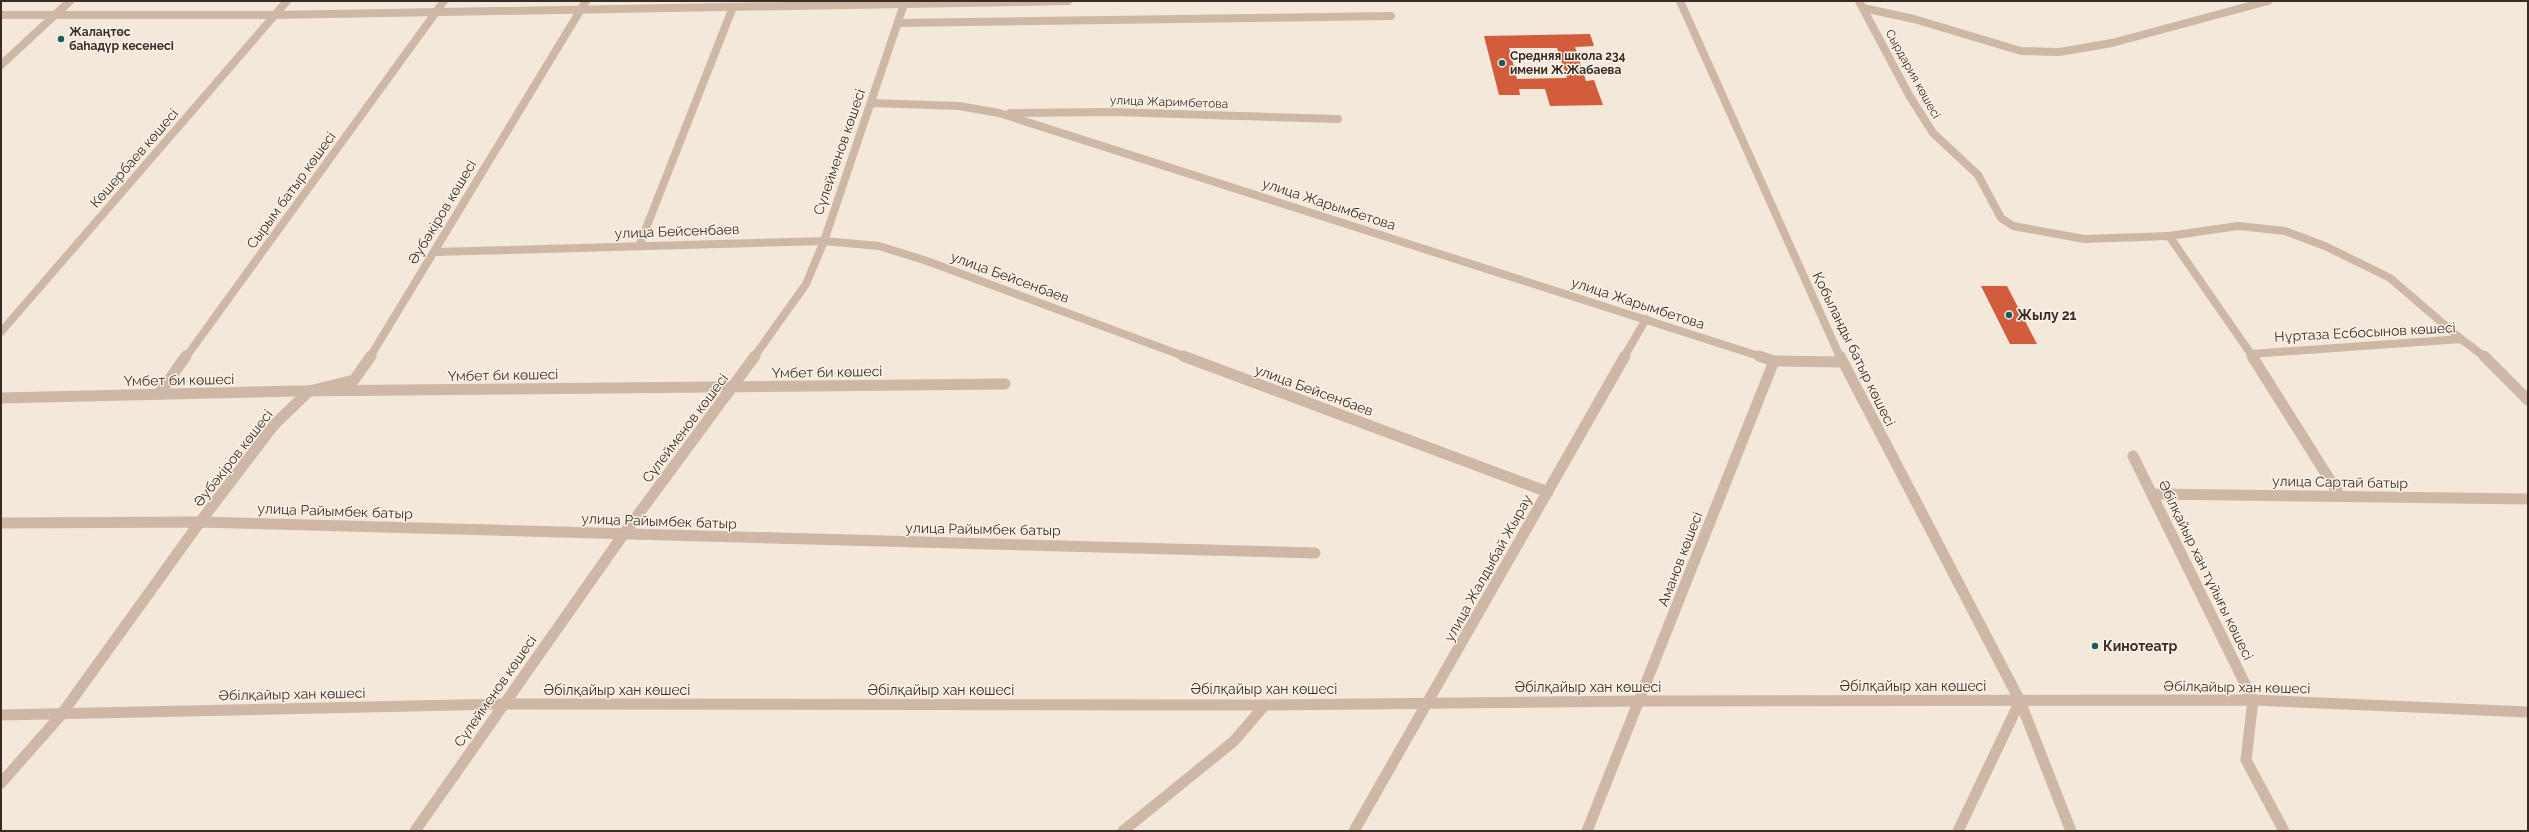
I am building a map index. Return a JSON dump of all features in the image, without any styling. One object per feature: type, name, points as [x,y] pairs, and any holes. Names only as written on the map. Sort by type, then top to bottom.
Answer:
[{"type":"street","points":[[1,66],[70,1]]},
{"type":"street","name":"Көшербаев көшесі","points":[[1,332],[287,1]]},
{"type":"street","name":"Сырым батыр көшесі","points":[[159,394],[444,1]]},
{"type":"street","points":[[1,16],[275,15],[436,12],[584,5],[732,7],[790,3],[904,4],[1068,1]]},
{"type":"street","name":"Қобыланды батыр көшесі","points":[[1680,1],[1842,362],[2020,701],[2071,831]]},
{"type":"street","points":[[1861,4],[2021,51],[2059,52],[2112,43],[2268,1]]},
{"type":"street","name":"Сүлейменов көшесі","points":[[415,831],[502,704],[623,535],[733,387],[806,284],[824,241],[904,4]]},
{"type":"street","name":"Сырдария көшесі","points":[[1861,4],[1909,96],[1933,133],[1978,175],[2001,218],[2013,226],[2084,239],[2169,236]]},
{"type":"street","name":"Әубәкіров көшесі","points":[[1,783],[61,715],[200,522],[274,425],[309,391],[354,380],[364,368],[584,5]]},
{"type":"street","points":[[639,246],[732,7]]},
{"type":"street","points":[[898,23],[1391,16]]},
{"type":"street","name":"улица Жарымбетова","points":[[871,103],[959,106],[999,113],[1774,361]]},
{"type":"street","name":"улица Жаримбетова","points":[[999,113],[1113,112],[1338,119]]},
{"type":"street","points":[[2340,496],[2251,354],[2169,236],[2238,226],[2285,231],[2325,246],[2390,278],[2461,339]]},
{"type":"street","name":"улица Бейсенбаев","points":[[435,252],[824,241],[879,246],[927,261],[1548,492]]},
{"type":"street","name":"улица Жалдыбай Жырау","points":[[1354,831],[1429,703],[1646,319]]},
{"type":"street","name":"Нұртаза Есбосынов көшесі","points":[[2251,354],[2461,339],[2481,353],[2528,400]]},
{"type":"street","points":[[1774,361],[1842,362]]},
{"type":"street","name":"Аманов көшесі","points":[[1587,831],[1774,361]]},
{"type":"street","name":"Үмбет би көшесі","points":[[1,398],[309,391],[1005,384]]},
{"type":"street","name":"Әбілқайыр хан тұйығы көшесі","points":[[2133,456],[2253,700]]},
{"type":"street","name":"улица Сартай батыр","points":[[2152,494],[2528,499]]},
{"type":"street","name":"улица Райымбек батыр","points":[[1,523],[200,522],[623,535],[1315,553]]},
{"type":"street","points":[[2253,700],[2246,760],[2284,831]]},
{"type":"street","name":"Әбілқайыр хан көшесі","points":[[1,715],[61,715],[502,704],[1265,705],[1640,701],[2253,700],[2528,712]]},
{"type":"street","points":[[1958,831],[2020,701]]},
{"type":"street","points":[[1123,831],[1234,741],[1265,705]]},
{"type":"building","name":"Средняя школа 234 имени Ж.Жабаева","points":[[1590,34],[1594,46],[1575,47],[1586,81],[1594,80],[1603,105],[1550,106],[1545,89],[1519,89],[1520,95],[1499,95],[1484,36]],"holes":[[[1509,48],[1557,48],[1567,78],[1517,79]]]},
{"type":"building","name":"Жылу 21","points":[[1981,286],[2007,286],[2037,344],[2010,344]]},
{"type":"place","name":"Жалаңтөс баһадүр кесенесі","points":[[61,39]]},
{"type":"place","name":"Средняя школа 234 имени Ж.Жабаева","points":[[1502,63]]},
{"type":"place","name":"Жылу 21","points":[[2009,315]]},
{"type":"place","name":"Кинотеатр","points":[[2095,646]]}]
